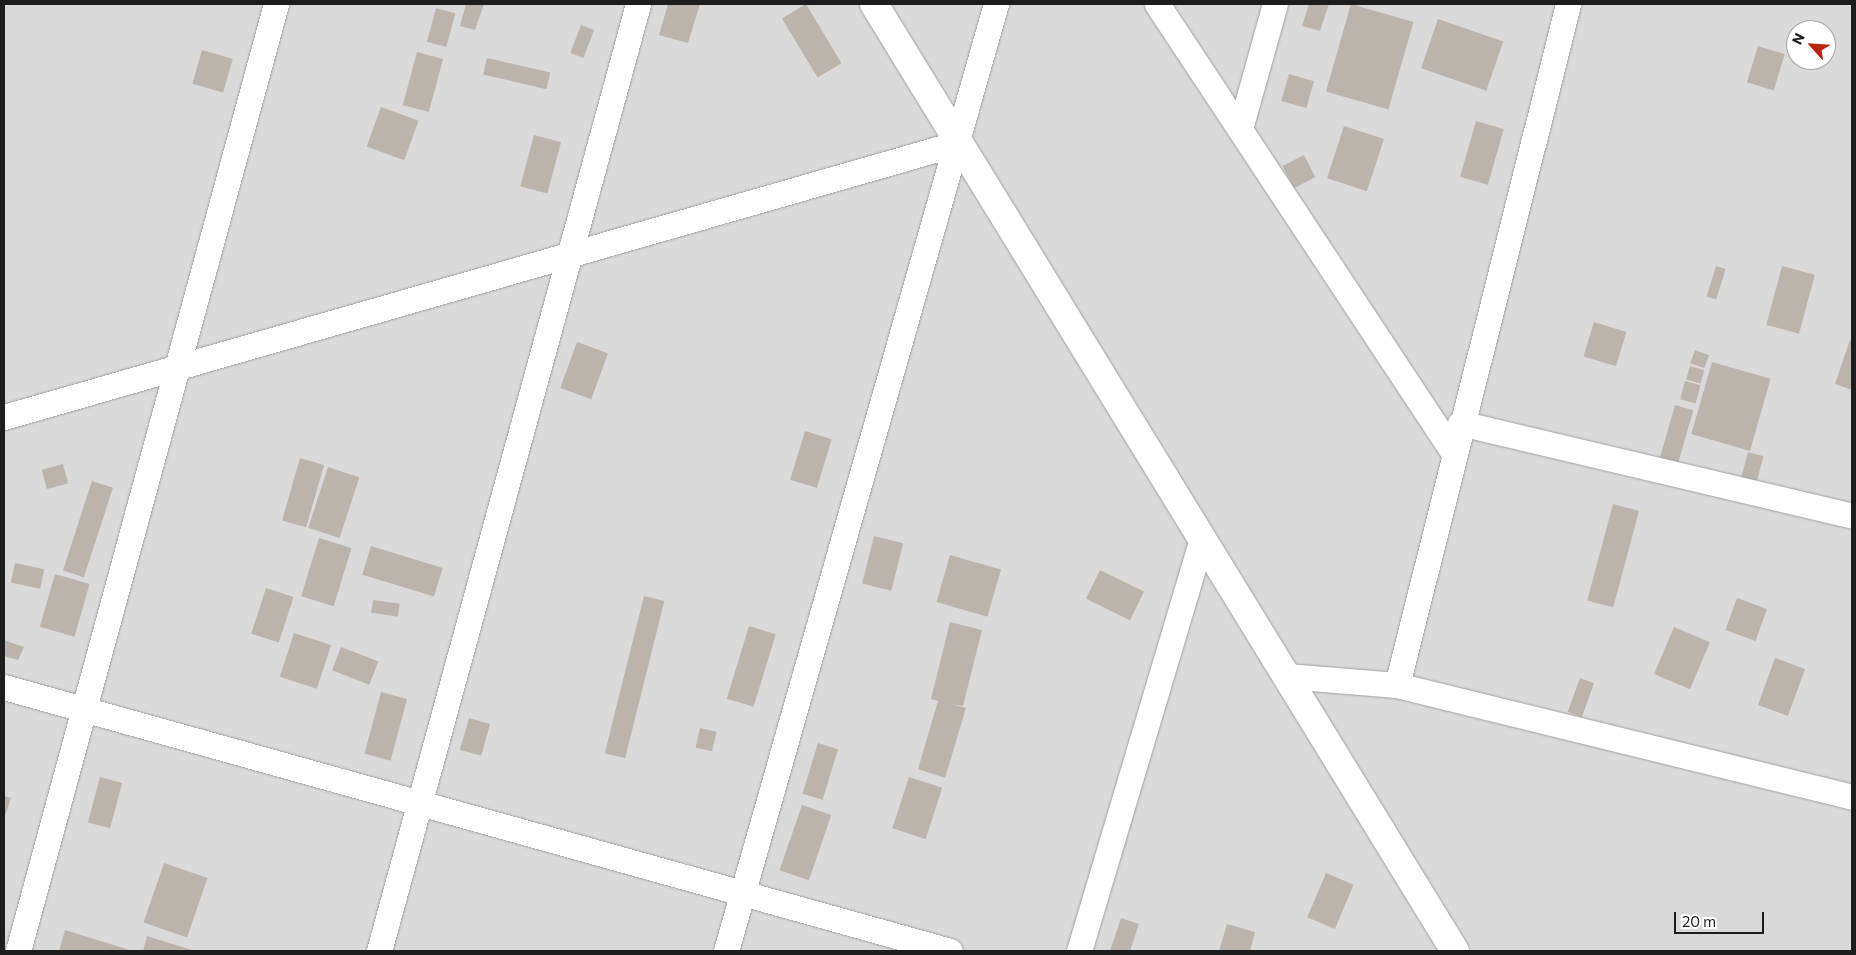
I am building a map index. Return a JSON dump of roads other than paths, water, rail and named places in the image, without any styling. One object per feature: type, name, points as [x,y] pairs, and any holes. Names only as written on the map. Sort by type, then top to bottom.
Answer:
[{"type":"street","points":[[18,951],[276,4]]},
{"type":"street","points":[[379,951],[638,4]]},
{"type":"street","points":[[874,4],[1455,951]]},
{"type":"street","points":[[726,951],[958,143],[996,4]]},
{"type":"street","points":[[1157,4],[1453,452]]},
{"type":"street","points":[[1240,129],[1275,4]]},
{"type":"street","points":[[1397,685],[1460,423],[1568,4]]},
{"type":"street","points":[[4,417],[958,143]]},
{"type":"street","points":[[1460,423],[1852,516]]},
{"type":"street","points":[[1079,951],[1202,538]]},
{"type":"street","points":[[1287,676],[1397,685],[1852,797]]},
{"type":"street","points":[[4,687],[950,951]]}]
